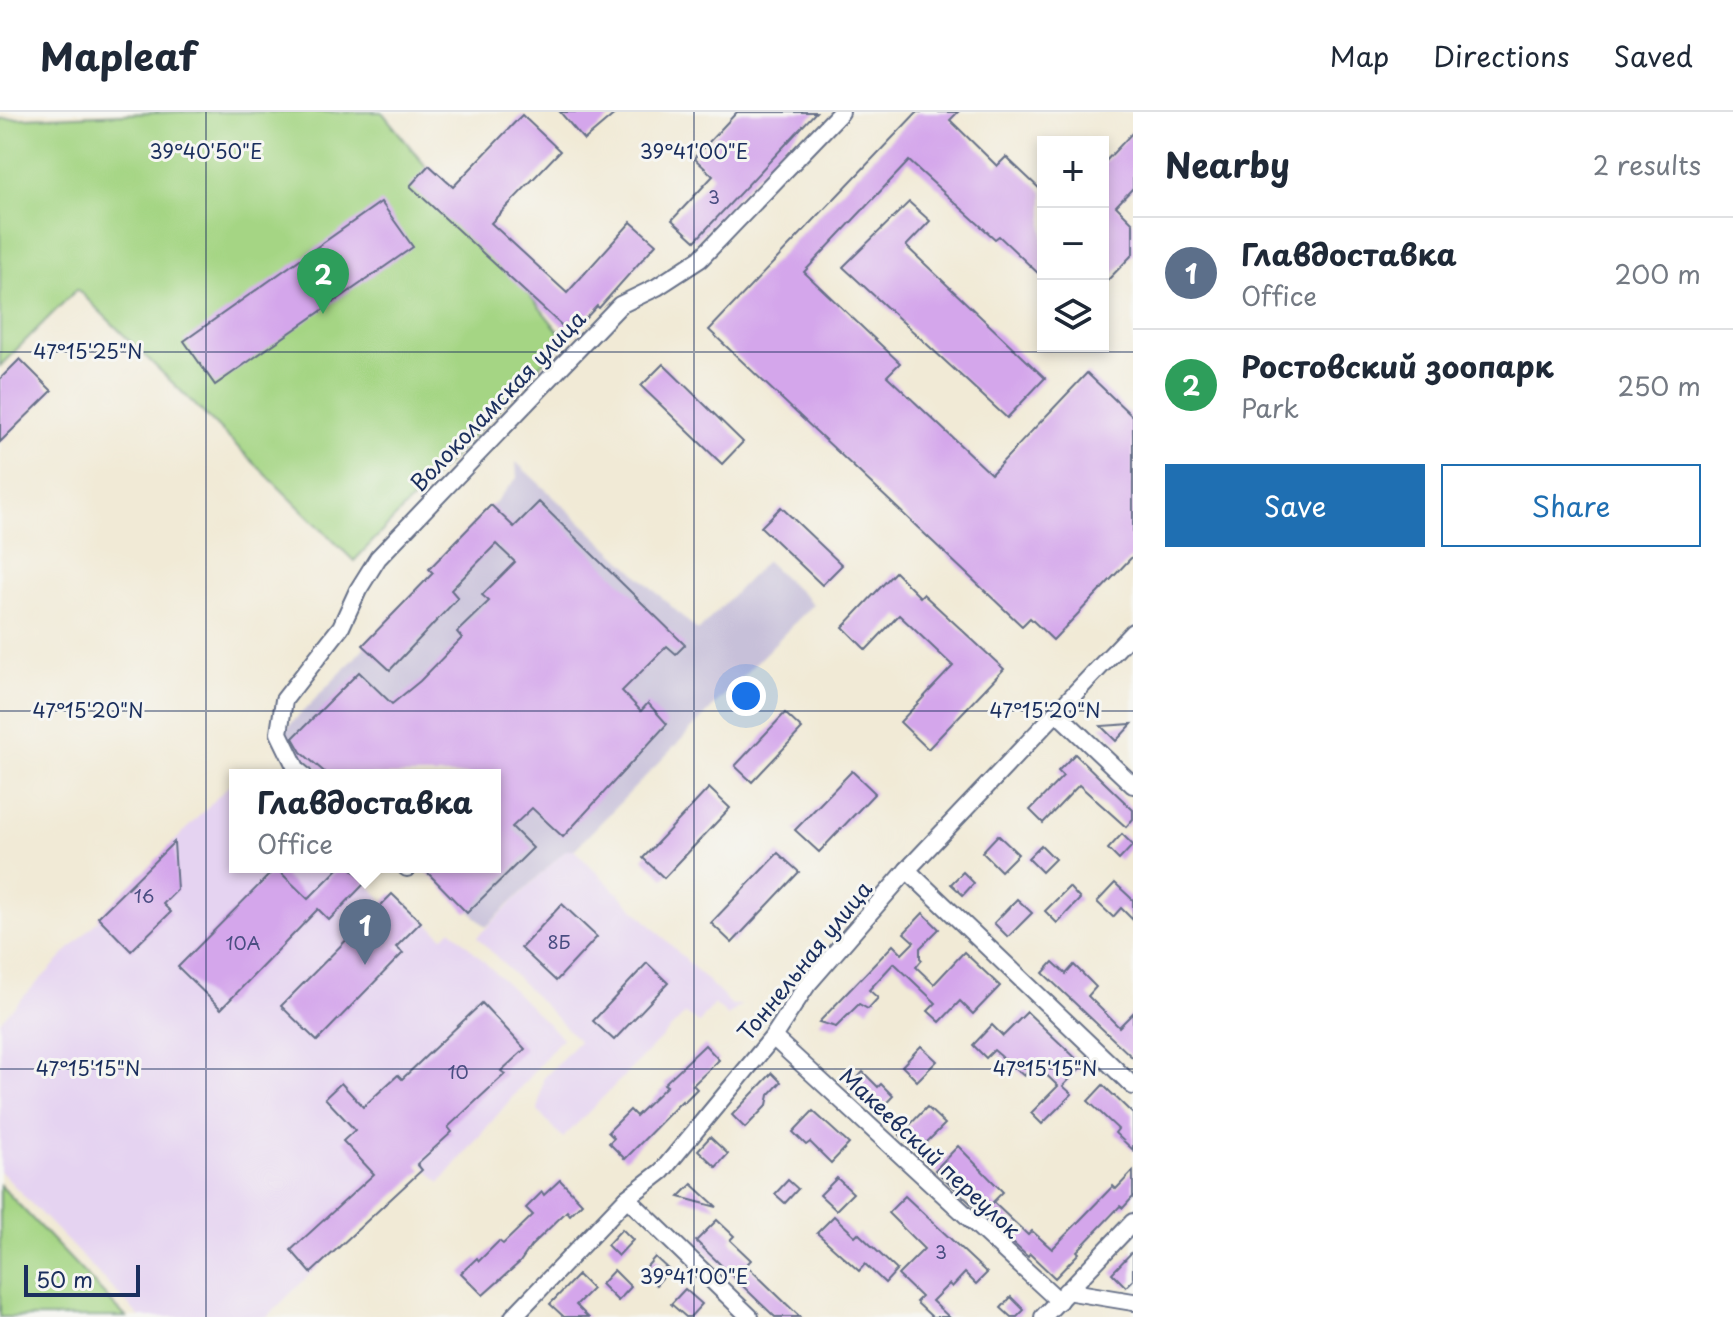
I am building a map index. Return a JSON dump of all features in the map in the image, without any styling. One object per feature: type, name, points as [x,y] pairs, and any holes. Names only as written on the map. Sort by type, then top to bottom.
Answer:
[{"type":"street","name":"Волоколамская улица","points":[[297,769],[279,733],[284,700],[341,627],[358,590],[378,558],[620,305],[657,287],[700,259],[841,112]]},
{"type":"street","name":"Тоннельная улица","points":[[513,1317],[627,1198],[662,1171],[773,1037],[807,985],[907,870],[1133,632]]},
{"type":"street","points":[[1057,713],[1133,785]]},
{"type":"street","points":[[907,870],[1133,1086]]},
{"type":"street","name":"Макеевский переулок","points":[[773,1037],[1062,1296]]},
{"type":"street","points":[[627,1198],[750,1317]]},
{"type":"street","points":[[1043,1317],[1133,1222]]},
{"type":"street","points":[[1062,1296],[1133,1302]]},
{"type":"shaded area","points":[[516,462],[698,631],[766,561],[813,604],[574,850],[566,850],[486,927],[431,873],[501,873],[501,769],[311,769],[280,735],[352,661],[517,478]]},
{"type":"shaded area","points":[[229,785],[229,873],[357,873],[386,903],[395,893],[443,937],[451,929],[562,1038],[440,1183],[421,1163],[267,1317],[140,1317],[0,1171],[0,1021]]},
{"type":"shaded area","points":[[566,850],[574,850],[732,1005],[741,1005],[728,1016],[714,1004],[699,1023],[685,1014],[563,1138],[538,1111],[543,1079],[579,1041],[477,937]]},
{"type":"green space","points":[[177,112],[382,112],[565,339],[354,561],[77,289],[0,366],[0,119]]},
{"type":"green space","points":[[0,1185],[119,1310],[126,1317],[0,1317]]},
{"type":"building","points":[[560,112],[617,112],[584,140]]},
{"type":"building","points":[[737,112],[816,112],[695,241],[672,220],[713,176],[694,158]]},
{"type":"building","points":[[917,112],[958,112],[950,120],[997,166],[1006,157],[1037,186],[1037,272],[999,236],[995,239],[909,161],[804,272],[900,363],[887,376],[991,474],[1087,373],[1133,417],[1133,556],[1053,640],[1030,618],[1022,626],[709,330]]},
{"type":"building","points":[[522,115],[560,151],[491,223],[567,293],[631,222],[656,244],[599,308],[597,306],[571,334],[410,186],[429,165],[453,187]]},
{"type":"building","points":[[1133,132],[1133,188],[1116,206],[1133,223],[1133,254],[1109,279],[1109,208],[1109,158]]},
{"type":"building","points":[[381,202],[413,247],[215,385],[184,341]]},
{"type":"building","points":[[909,202],[930,221],[906,246],[1045,378],[1007,418],[843,267]]},
{"type":"building","points":[[20,359],[52,391],[0,442],[0,379]]},
{"type":"building","points":[[663,364],[743,442],[722,464],[641,386]]},
{"type":"building","points":[[539,502],[685,645],[676,654],[667,646],[622,691],[641,711],[648,703],[667,724],[563,837],[532,808],[512,827],[533,848],[467,913],[428,873],[501,873],[501,769],[321,769],[301,752],[293,738],[359,672],[392,704],[420,681],[462,638],[457,632],[489,601],[482,595],[515,562],[496,544],[451,590],[458,598],[390,670],[363,645],[433,573],[429,569],[491,505],[514,527]]},
{"type":"building","points":[[781,507],[842,565],[822,585],[761,527]]},
{"type":"building","points":[[895,572],[1004,669],[928,749],[900,722],[953,666],[899,615],[866,650],[843,627]]},
{"type":"building","points":[[785,713],[802,729],[752,782],[735,766]]},
{"type":"building","points":[[1132,724],[1116,741],[1101,726]]},
{"type":"building","points":[[1075,754],[1133,810],[1133,819],[1126,827],[1079,785],[1043,823],[1030,810],[1063,776],[1058,771]]},
{"type":"building","points":[[852,771],[875,793],[819,852],[795,830]]},
{"type":"building","points":[[709,788],[730,808],[664,878],[643,858]]},
{"type":"building","points":[[1122,834],[1133,845],[1119,860],[1108,849]]},
{"type":"building","points":[[998,835],[1018,854],[1001,871],[982,852]]},
{"type":"building","points":[[174,842],[177,890],[163,904],[171,912],[131,951],[98,917]]},
{"type":"building","points":[[1041,845],[1055,859],[1042,872],[1028,858]]},
{"type":"building","points":[[778,853],[799,872],[732,943],[711,923]]},
{"type":"building","points":[[963,872],[974,883],[963,895],[951,884]]},
{"type":"building","points":[[271,873],[281,873],[308,899],[334,873],[356,873],[366,882],[329,920],[318,909],[221,1009],[178,967]]},
{"type":"building","points":[[1115,883],[1133,900],[1133,920],[1121,908],[1113,917],[1097,902]]},
{"type":"building","points":[[1069,887],[1080,899],[1057,923],[1045,911]]},
{"type":"building","points":[[392,894],[421,922],[396,947],[403,953],[317,1041],[281,1006]]},
{"type":"building","points":[[1017,899],[1032,913],[1008,937],[994,923]]},
{"type":"building","points":[[562,904],[597,937],[556,981],[521,948]]},
{"type":"building","points":[[923,913],[939,929],[920,948],[922,960],[916,967],[934,984],[964,952],[1000,986],[973,1014],[960,1001],[940,1022],[928,1011],[936,1003],[894,963],[869,990],[878,998],[868,1009],[859,1004],[836,1027],[819,1022],[893,945],[902,954],[914,942],[904,933]]},
{"type":"building","points":[[1053,962],[1066,974],[1074,965],[1096,987],[1088,996],[1119,1027],[1133,1013],[1133,1058],[1043,973]]},
{"type":"building","points":[[647,963],[668,983],[614,1040],[593,1021]]},
{"type":"building","points":[[482,1003],[525,1049],[501,1071],[505,1074],[448,1127],[452,1132],[417,1164],[422,1170],[311,1273],[291,1250],[374,1174],[343,1141],[355,1130],[325,1098],[341,1083],[363,1107],[398,1075],[402,1079]]},
{"type":"building","points":[[1027,1012],[1083,1065],[1063,1086],[1072,1094],[1042,1124],[1031,1113],[1058,1086],[1035,1064],[1024,1076],[994,1050],[986,1058],[973,1045],[992,1025],[1003,1036]]},
{"type":"building","points":[[705,1045],[719,1060],[693,1085],[697,1089],[625,1159],[609,1143],[614,1138],[608,1132],[630,1110],[636,1116]]},
{"type":"building","points":[[921,1046],[937,1061],[917,1081],[902,1066]]},
{"type":"building","points":[[863,1072],[893,1096],[877,1113],[849,1087]]},
{"type":"building","points":[[772,1073],[781,1082],[769,1095],[767,1105],[745,1128],[732,1115]]},
{"type":"building","points":[[1103,1085],[1133,1114],[1133,1150],[1115,1133],[1118,1129],[1088,1101]]},
{"type":"building","points":[[927,1107],[945,1124],[917,1152],[900,1135]]},
{"type":"building","points":[[813,1111],[849,1144],[831,1163],[810,1142],[806,1145],[793,1132]]},
{"type":"building","points":[[710,1137],[728,1154],[716,1167],[698,1150]]},
{"type":"building","points":[[958,1146],[1003,1192],[993,1202],[1028,1235],[1032,1231],[1052,1249],[1113,1186],[1116,1189],[1133,1171],[1133,1197],[1123,1208],[1120,1206],[1055,1278],[1030,1254],[1028,1257],[935,1170]]},
{"type":"building","points":[[837,1178],[853,1193],[836,1210],[820,1195]]},
{"type":"building","points":[[560,1180],[582,1203],[570,1215],[567,1211],[531,1246],[520,1262],[483,1295],[461,1273],[477,1258],[479,1261],[499,1241],[503,1244],[533,1215],[526,1208]]},
{"type":"building","points":[[788,1180],[798,1189],[785,1203],[775,1194]]},
{"type":"building","points":[[692,1184],[717,1207],[679,1197]]},
{"type":"building","points":[[905,1196],[987,1273],[976,1284],[965,1273],[932,1301],[949,1317],[932,1317],[916,1302],[921,1297],[898,1275],[924,1249],[888,1213]]},
{"type":"building","points":[[834,1216],[855,1236],[858,1233],[897,1270],[885,1283],[865,1264],[859,1271],[817,1233]]},
{"type":"building","points":[[717,1220],[734,1236],[730,1240],[751,1260],[746,1265],[800,1317],[775,1317],[696,1241]]},
{"type":"building","points":[[622,1229],[633,1240],[618,1256],[607,1245]]},
{"type":"building","points":[[1133,1251],[1133,1280],[1126,1287],[1112,1273]]},
{"type":"building","points":[[655,1257],[669,1270],[656,1285],[642,1272]]},
{"type":"building","points":[[614,1270],[631,1287],[618,1301],[601,1284]]},
{"type":"building","points":[[578,1275],[592,1289],[576,1305],[588,1317],[564,1317],[550,1304]]},
{"type":"building","points":[[685,1289],[702,1304],[690,1317],[671,1304]]},
{"type":"building","points":[[1011,1297],[1024,1310],[1017,1317],[1011,1317],[1001,1308]]},
{"type":"place","name":"Ростовский зоопарк","points":[[323,314]]},
{"type":"place","name":"Главдоставка","points":[[365,965]]}]
